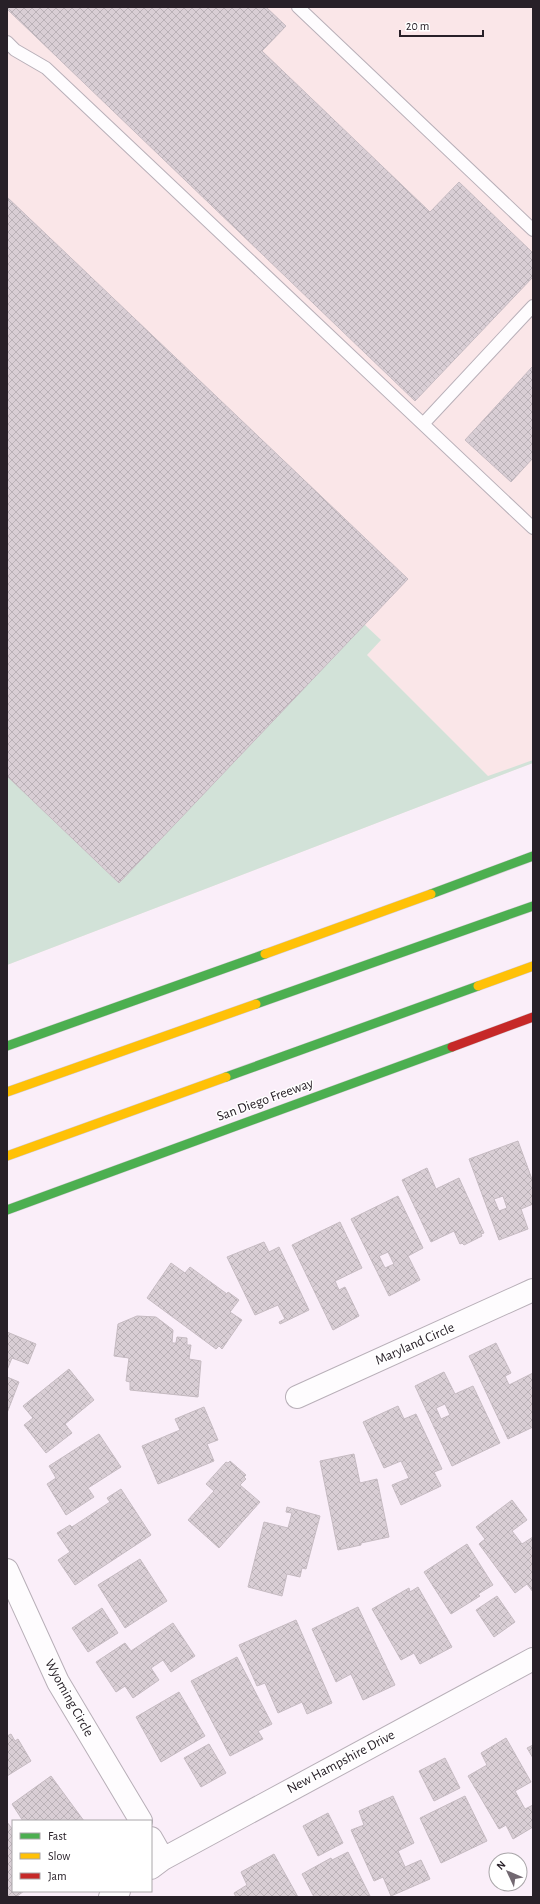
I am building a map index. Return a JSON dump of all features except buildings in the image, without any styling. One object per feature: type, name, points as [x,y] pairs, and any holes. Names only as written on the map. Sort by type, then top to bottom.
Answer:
[{"type":"highway","points":[[7,1046],[366,918],[533,856]]},
{"type":"highway","points":[[7,1092],[533,906]]},
{"type":"highway","points":[[7,1156],[533,966]]},
{"type":"highway","name":"San Diego Freeway","points":[[7,1210],[533,1017]]},
{"type":"street","name":"Maryland Circle","points":[[297,1397],[533,1290]]},
{"type":"street","name":"Wyoming Circle","points":[[7,1570],[58,1682],[140,1820]]},
{"type":"street","name":"New Hampshire Drive","points":[[157,1863],[533,1659]]},
{"type":"street","points":[[152,1842],[157,1863]]},
{"type":"lane","points":[[298,7],[533,230]]},
{"type":"lane","points":[[7,42],[15,50],[46,68],[533,528]]},
{"type":"lane","points":[[423,424],[533,306]]},
{"type":"shaded area","points":[[7,7],[533,7],[533,763],[7,965]]},
{"type":"shaded area","points":[[364,624],[381,640],[367,655],[488,776],[533,760],[533,763],[7,965],[7,776],[119,883]]},
{"type":"traffic: fast","points":[[431,894],[533,856]]},
{"type":"traffic: fast","points":[[256,1004],[533,906]]},
{"type":"traffic: fast","points":[[7,1046],[265,954]]},
{"type":"traffic: fast","points":[[226,1077],[478,986]]},
{"type":"traffic: fast","points":[[7,1210],[452,1047]]},
{"type":"traffic: slow","points":[[265,954],[431,894]]},
{"type":"traffic: slow","points":[[478,986],[533,966]]},
{"type":"traffic: slow","points":[[7,1092],[256,1004]]},
{"type":"traffic: slow","points":[[7,1156],[226,1077]]},
{"type":"traffic: jam","points":[[452,1047],[533,1017]]}]
